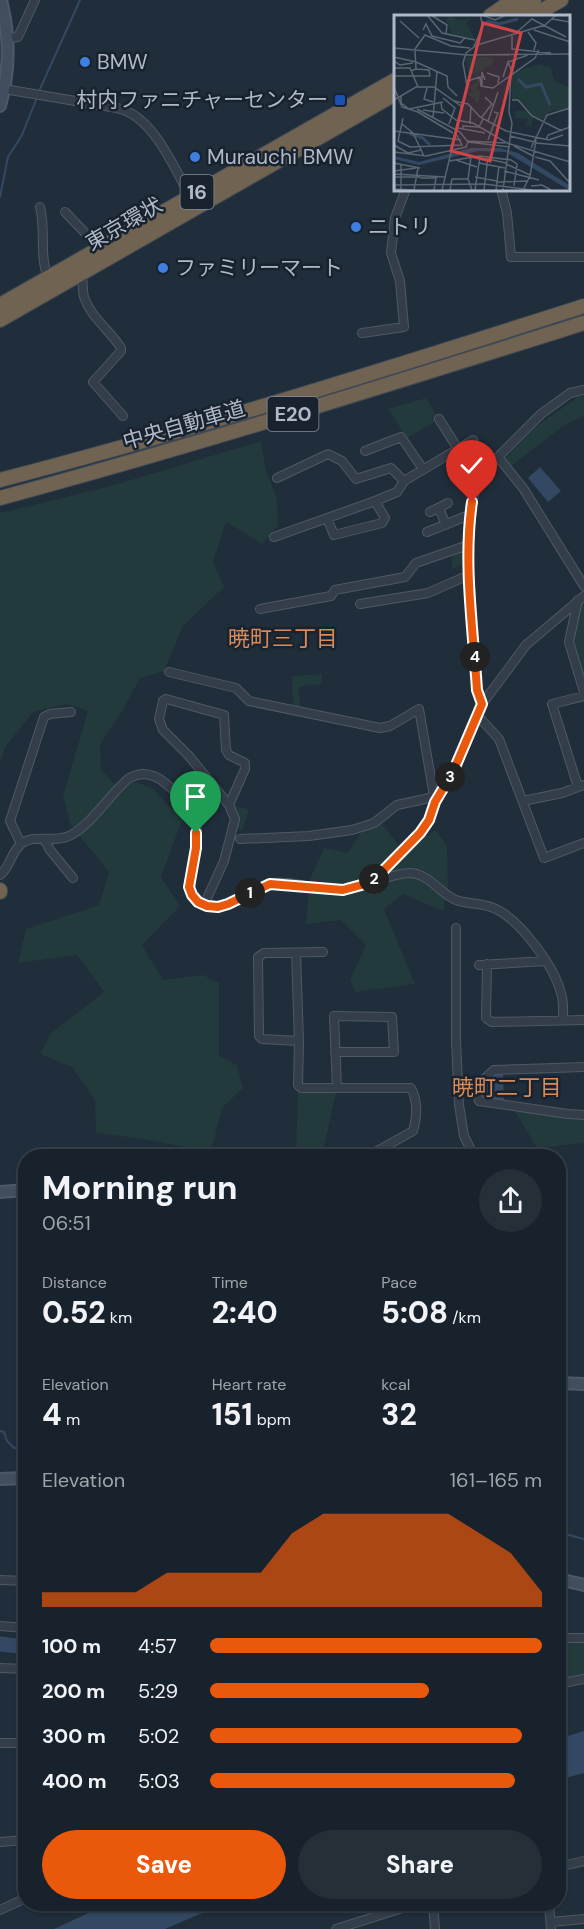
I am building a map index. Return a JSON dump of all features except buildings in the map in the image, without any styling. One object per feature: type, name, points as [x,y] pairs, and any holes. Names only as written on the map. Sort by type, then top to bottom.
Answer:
[{"type":"highway","points":[[491,15],[513,0]]},
{"type":"highway","points":[[508,15],[534,0]]},
{"type":"highway","points":[[534,15],[557,1]]},
{"type":"highway","name":"東京環状","points":[[0,320],[394,81]]},
{"type":"highway","name":"東京環状","points":[[0,305],[98,249],[193,202],[394,95]]},
{"type":"highway","name":"中央自動車道","points":[[0,480],[255,409],[584,306]]},
{"type":"highway","name":"中央自動車道","points":[[0,498],[250,427],[584,323]]},
{"type":"main road","points":[[0,106],[8,62],[6,18],[1,0]]},
{"type":"main road","points":[[0,1192],[18,1191]]},
{"type":"main road","points":[[566,1383],[584,1384]]},
{"type":"main road","points":[[0,1479],[18,1478]]},
{"type":"main road","points":[[566,1580],[584,1585]]},
{"type":"street","points":[[7,38],[18,37],[35,0]]},
{"type":"street","points":[[4,89],[127,110],[133,113],[151,130],[193,202]]},
{"type":"street","points":[[362,333],[404,327],[400,281],[391,253],[395,218],[406,190]]},
{"type":"street","points":[[501,190],[507,213],[512,257],[584,257]]},
{"type":"street","points":[[40,207],[43,218],[44,267],[48,278]]},
{"type":"street","points":[[65,212],[98,249]]},
{"type":"street","points":[[82,272],[83,295],[88,306],[101,326],[121,348],[121,351],[93,382],[123,416]]},
{"type":"street","points":[[482,704],[477,690],[469,575],[469,515],[483,473],[541,414],[570,393],[584,390]]},
{"type":"street","points":[[439,419],[458,448]]},
{"type":"street","points":[[365,451],[401,437],[423,469]]},
{"type":"street","points":[[274,537],[397,492],[404,481],[473,440],[483,473]]},
{"type":"street","points":[[277,478],[328,454],[342,461],[356,479],[391,468],[404,481]]},
{"type":"street","points":[[498,457],[523,488],[584,586]]},
{"type":"street","points":[[327,518],[334,535],[382,523],[385,518],[375,501]]},
{"type":"street","points":[[430,512],[448,503]]},
{"type":"street","points":[[439,508],[446,525]]},
{"type":"street","points":[[427,532],[469,515]]},
{"type":"street","points":[[260,609],[331,596],[335,590],[405,577],[416,563],[468,545]]},
{"type":"street","points":[[360,604],[428,593],[469,575]]},
{"type":"street","points":[[0,875],[21,844],[31,840],[68,837],[82,828],[128,778],[136,774],[147,773],[159,777],[181,796],[194,814],[196,848],[189,887],[192,895],[204,904],[218,907],[228,904],[270,884],[343,890],[364,889],[420,833],[429,820],[435,799],[453,772],[482,704],[526,645],[581,598]]},
{"type":"street","points":[[523,801],[562,793],[581,786],[552,704],[584,694],[569,642],[581,598]]},
{"type":"street","points":[[169,672],[236,688],[249,701],[380,728],[390,726],[419,709],[435,799]]},
{"type":"street","points":[[204,904],[224,861],[235,819],[229,806],[189,756],[163,730],[159,719],[163,702],[166,699],[224,714],[226,750],[229,755],[245,763],[245,769],[229,806]]},
{"type":"street","points":[[21,844],[10,821],[44,717],[50,714],[71,712]]},
{"type":"street","points":[[478,716],[498,740],[544,858],[584,843]]},
{"type":"street","points":[[240,839],[309,836],[352,830],[374,823],[397,805],[435,799]]},
{"type":"street","points":[[44,839],[73,878]]},
{"type":"street","points":[[372,882],[410,873],[420,875],[455,903],[492,907],[514,921],[546,961],[562,994],[563,1020]]},
{"type":"street","points":[[456,928],[456,1041],[459,1105],[464,1136],[470,1149]]},
{"type":"street","points":[[298,1041],[262,1039],[259,1036],[258,957],[264,953],[323,952]]},
{"type":"street","points":[[296,953],[298,1085],[301,1088],[314,1089],[411,1088],[413,1092],[417,1118],[413,1131],[381,1149]]},
{"type":"street","points":[[546,961],[483,964],[486,1018],[492,1022],[504,1023],[584,1020]]},
{"type":"street","points":[[335,1052],[394,1052],[392,1017],[334,1016],[335,1052],[337,1088]]},
{"type":"street","points":[[584,1067],[494,1070],[476,1090],[479,1101],[584,1115]]},
{"type":"street","points":[[0,1580],[18,1581]]},
{"type":"street","points":[[0,1626],[18,1627]]},
{"type":"street","points":[[566,1638],[584,1638]]},
{"type":"street","points":[[0,1668],[18,1669]]},
{"type":"street","points":[[566,1682],[584,1679]]},
{"type":"street","points":[[0,1743],[18,1743]]},
{"type":"street","points":[[0,1842],[18,1841]]},
{"type":"street","points":[[566,1865],[584,1861]]},
{"type":"street","points":[[0,1910],[18,1902]]},
{"type":"street","points":[[336,1929],[394,1911]]},
{"type":"street","points":[[434,1911],[435,1929]]},
{"type":"street","points":[[551,1925],[584,1919]]},
{"type":"green space","points":[[578,397],[584,397],[584,416],[563,426],[511,466],[504,460],[534,428]]},
{"type":"green space","points":[[426,398],[439,419],[407,438],[388,409]]},
{"type":"green space","points":[[261,441],[266,470],[277,499],[278,526],[262,544],[226,522],[213,562],[224,587],[183,626],[164,671],[140,678],[123,710],[100,745],[101,770],[118,788],[137,782],[154,790],[182,820],[161,877],[180,906],[142,945],[163,980],[203,975],[219,983],[219,1056],[237,1065],[243,1088],[222,1108],[212,1149],[195,1149],[96,1133],[95,1101],[72,1067],[40,1054],[51,1033],[104,992],[77,955],[18,963],[26,929],[99,905],[109,872],[70,824],[63,796],[88,711],[67,704],[33,712],[5,747],[0,763],[0,513],[111,486]]},
{"type":"green space","points":[[464,551],[464,564],[452,569],[451,554]]},
{"type":"green space","points":[[584,601],[584,699],[569,642],[579,605]]},
{"type":"green space","points":[[322,674],[321,684],[299,687],[300,710],[293,709],[292,676]]},
{"type":"green space","points":[[229,805],[249,809],[242,831],[234,826]]},
{"type":"green space","points":[[382,824],[405,853],[435,830],[447,845],[448,888],[443,911],[403,894],[384,909],[415,984],[355,992],[350,980],[366,945],[341,920],[306,924],[310,879],[324,848],[348,853],[362,830]]},
{"type":"green space","points":[[298,1085],[337,1088],[324,1149],[296,1149]]},
{"type":"green space","points":[[511,1105],[584,1115],[584,1143],[537,1148]]},
{"type":"green space","points":[[584,1639],[584,1677],[566,1680],[566,1640]]},
{"type":"water","points":[[540,467],[561,491],[548,502],[528,478]]},
{"type":"water","points":[[503,1069],[504,1104],[479,1101],[476,1096],[483,1080]]},
{"type":"water","points":[[584,1731],[584,1773],[566,1778],[566,1737]]},
{"type":"water","points":[[93,1911],[207,1911],[165,1929],[54,1929]]},
{"type":"waterway","points":[[40,89],[80,0]]},
{"type":"waterway","points":[[0,197],[8,157],[22,135],[36,100]]},
{"type":"waterway","points":[[0,1431],[4,1432],[7,1441],[14,1448],[18,1448]]},
{"type":"waterway","points":[[566,1534],[584,1539]]},
{"type":"waterway","points":[[0,1644],[18,1646]]},
{"type":"place","name":"BMW","points":[[85,62]]},
{"type":"place","name":"村内ファニチャーセンター","points":[[340,100]]},
{"type":"place","name":"Murauchi BMW","points":[[195,157]]},
{"type":"place","name":"ニトリ","points":[[356,227]]},
{"type":"place","name":"ファミリーマート","points":[[163,268]]},
{"type":"district","name":"暁町三丁目","points":[[283,638]]},
{"type":"district","name":"暁町二丁目","points":[[507,1087]]},
{"type":"route","points":[[196,833],[196,848],[189,887],[198,902],[218,907],[270,884],[343,890],[372,882],[420,833],[453,772],[482,704],[477,690],[469,575],[468,531],[472,502]]}]
